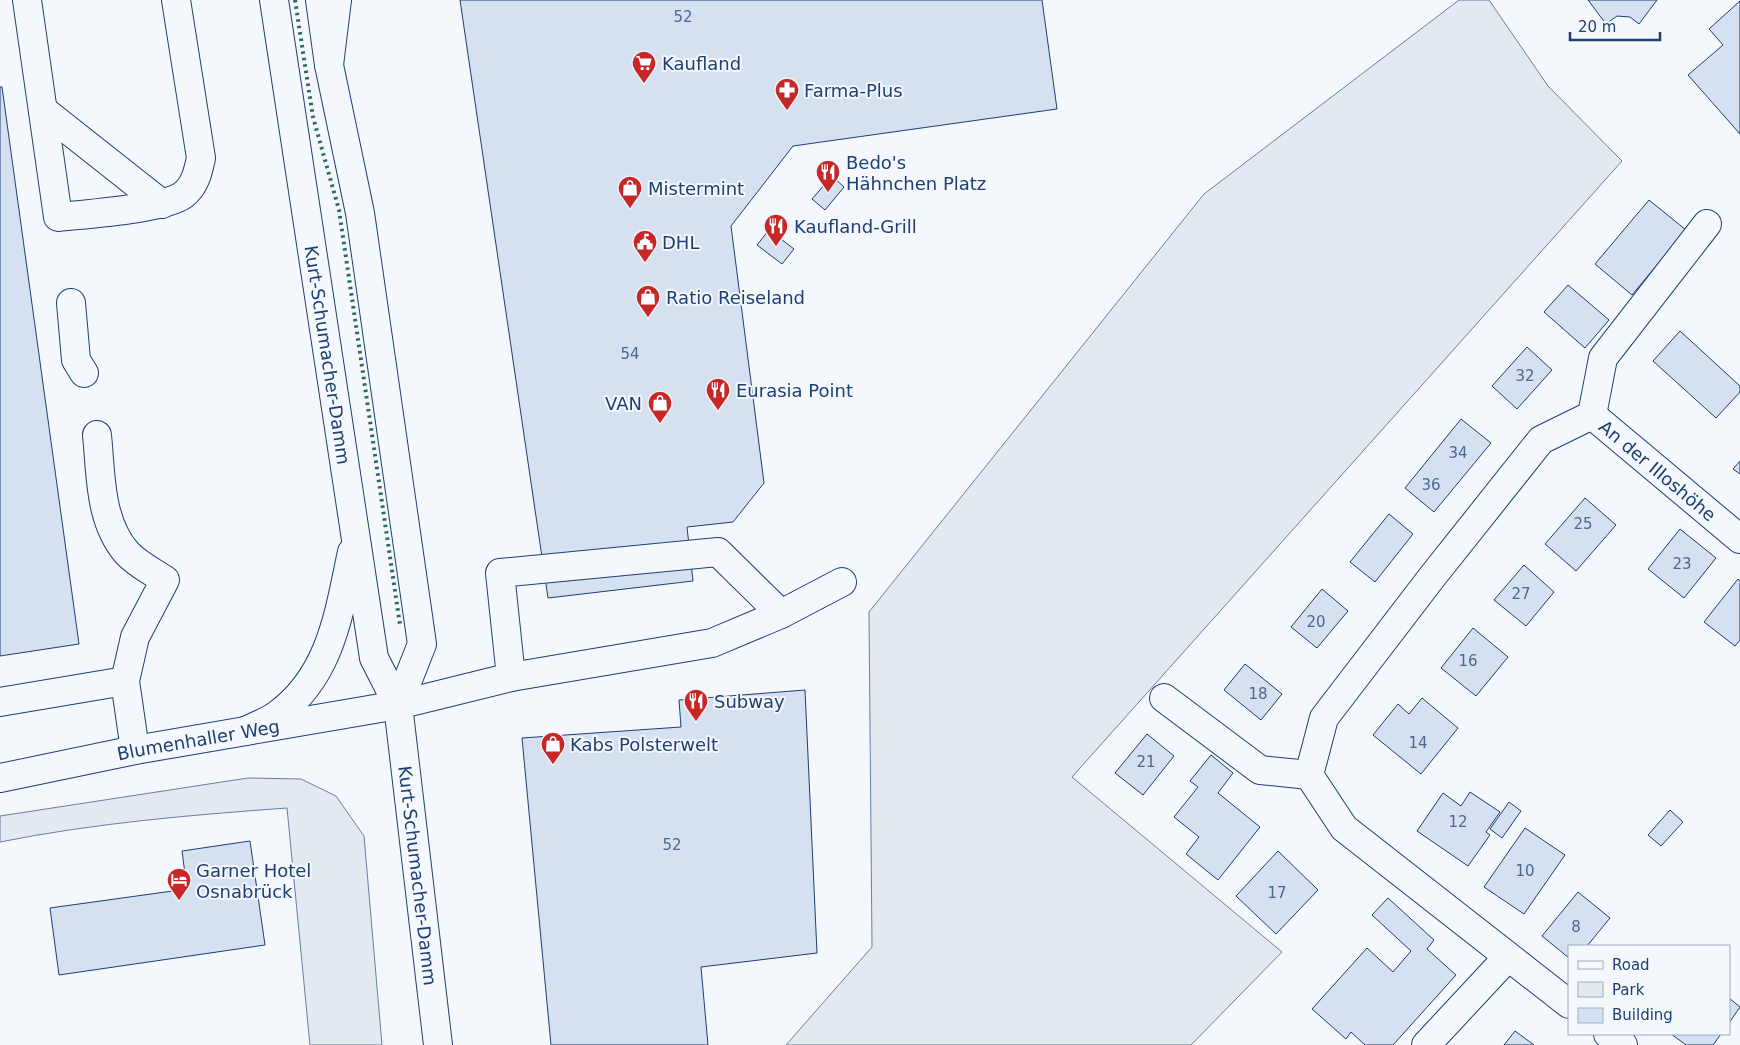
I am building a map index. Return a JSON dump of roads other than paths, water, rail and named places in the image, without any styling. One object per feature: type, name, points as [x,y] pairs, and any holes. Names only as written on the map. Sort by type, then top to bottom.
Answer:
[{"type":"main road","points":[[27,0],[58,217],[162,204],[183,195],[197,178],[201,158],[176,0]]},
{"type":"main road","name":"Kurt-Schumacher-Damm","points":[[274,0],[374,658],[398,705],[438,1045]]},
{"type":"main road","name":"Kurt-Schumacher-Damm","points":[[320,0],[329,65],[360,213],[422,644],[398,705]]},
{"type":"main road","points":[[329,65],[337,0]]},
{"type":"main road","points":[[43,110],[162,204]]},
{"type":"main road","points":[[1592,416],[1603,358],[1707,224]]},
{"type":"main road","points":[[70,303],[76,360],[84,373]]},
{"type":"main road","name":"An der Illoshöhe","points":[[1309,775],[1324,718],[1432,577],[1541,440],[1592,416],[1740,540]]},
{"type":"main road","points":[[97,434],[106,512],[114,536],[128,554],[165,580],[135,637],[125,681],[135,750]]},
{"type":"main road","points":[[246,731],[275,716],[300,696],[321,666],[336,628],[356,533]]},
{"type":"main road","points":[[511,677],[500,573],[718,552],[781,614]]},
{"type":"main road","name":"Blumenhaller Weg","points":[[0,778],[135,750],[398,705],[511,677],[712,643],[781,614],[842,582]]},
{"type":"main road","points":[[0,702],[125,681]]},
{"type":"main road","points":[[1164,698],[1260,770],[1309,775],[1344,828],[1507,958],[1568,1003]]},
{"type":"main road","points":[[1426,1045],[1507,958]]},
{"type":"main road","points":[[1609,1035],[1623,1045]]},
{"type":"place","name":"Kaufland","points":[[644,84]]},
{"type":"place","name":"Farma-Plus","points":[[787,111]]},
{"type":"place","name":"Bedo's Hähnchen Platz","points":[[828,193]]},
{"type":"place","name":"Mistermint","points":[[630,209]]},
{"type":"place","name":"Kaufland-Grill","points":[[776,247]]},
{"type":"place","name":"DHL","points":[[645,263]]},
{"type":"place","name":"Ratio Reiseland","points":[[648,318]]},
{"type":"place","name":"Eurasia Point","points":[[718,411]]},
{"type":"place","name":"VAN","points":[[660,424]]},
{"type":"place","name":"Subway","points":[[696,722]]},
{"type":"place","name":"Kabs Polsterwelt","points":[[553,765]]},
{"type":"place","name":"Garner Hotel Osnabrück","points":[[179,901]]}]
